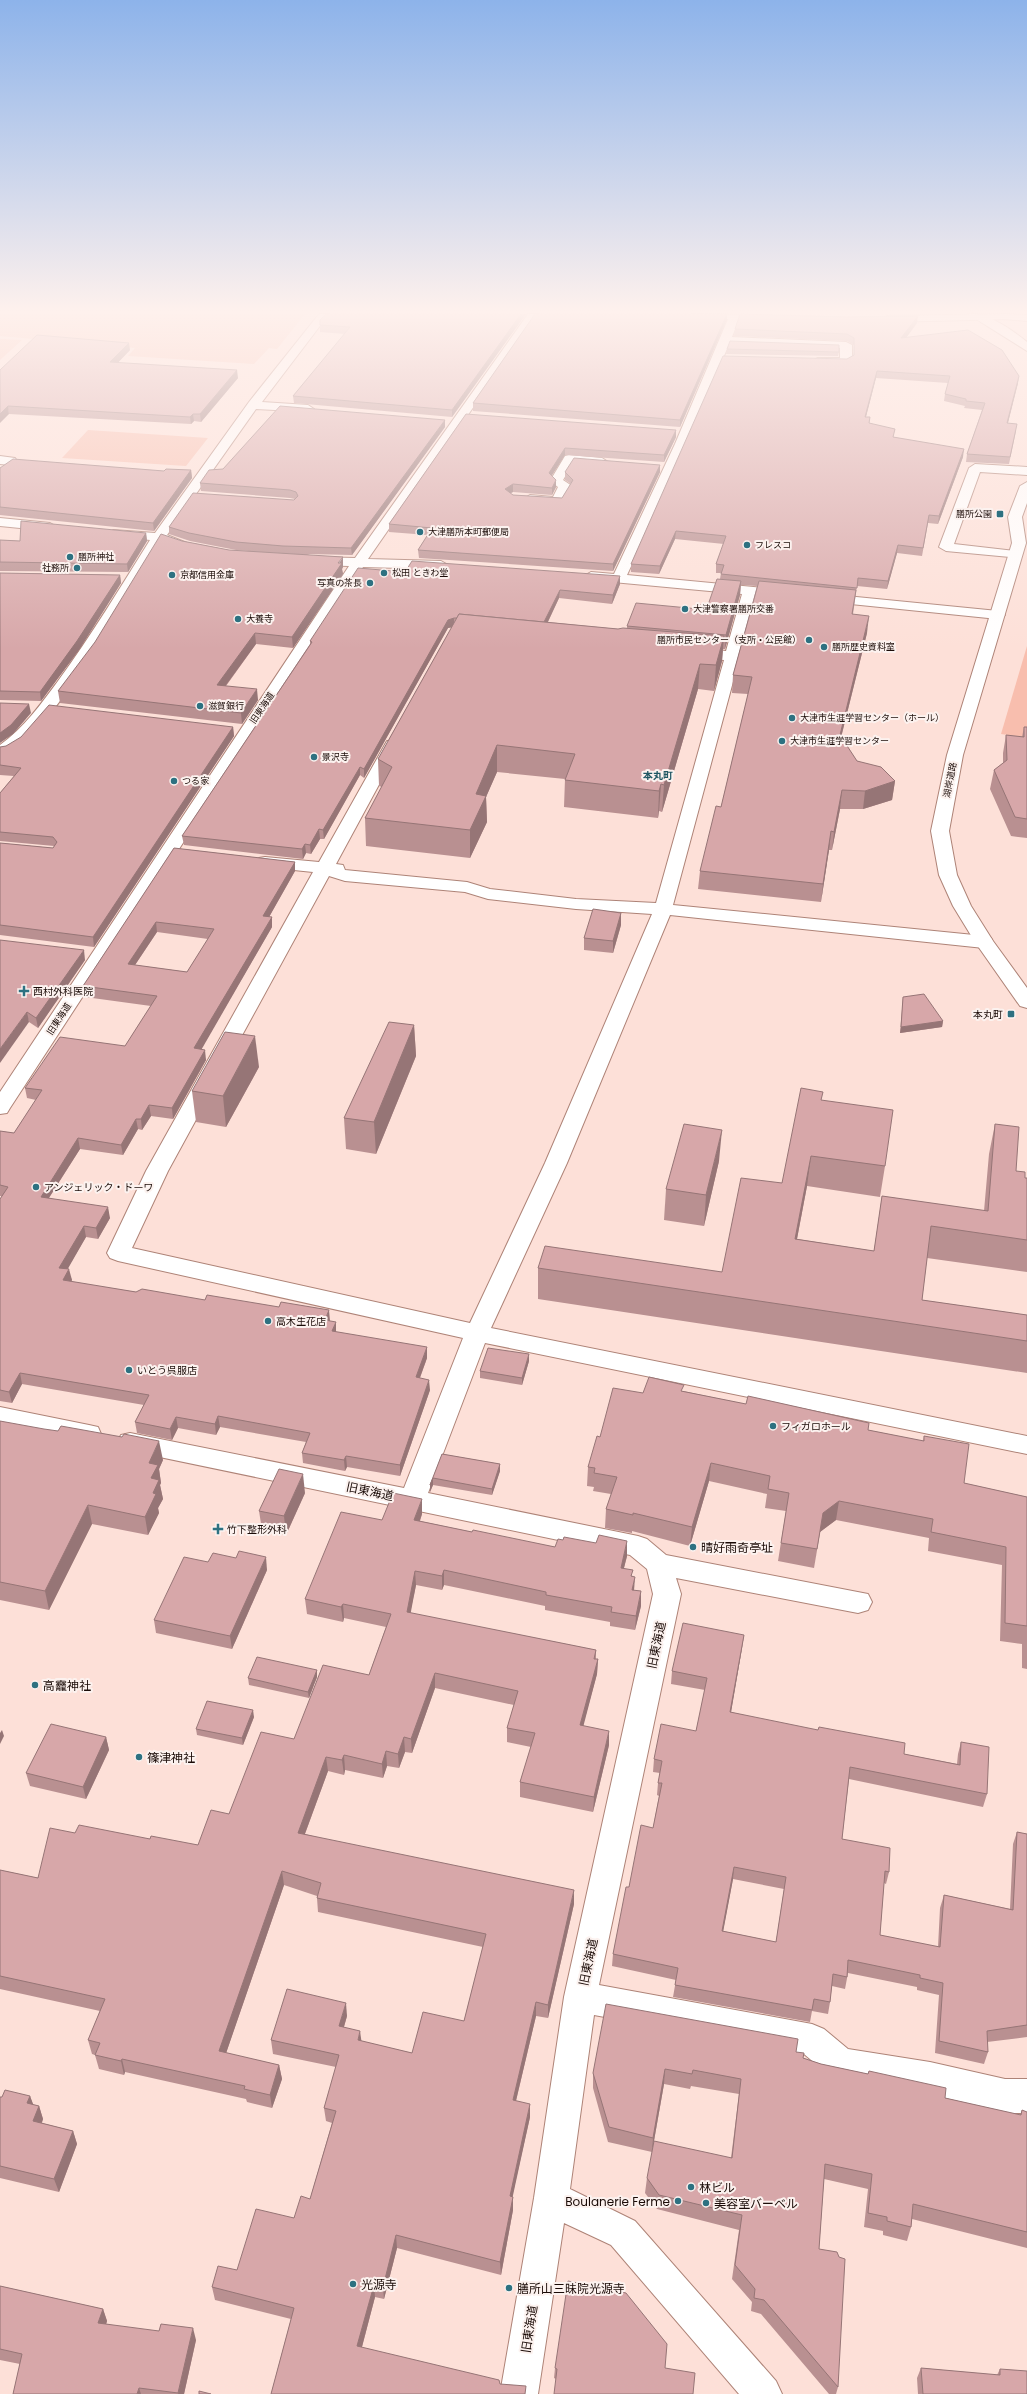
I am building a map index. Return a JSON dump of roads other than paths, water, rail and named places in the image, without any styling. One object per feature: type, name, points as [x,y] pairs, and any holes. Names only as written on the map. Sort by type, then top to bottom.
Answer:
[{"type":"street","points":[[0,752],[20,738],[54,709],[87,652],[159,537],[238,426]]},
{"type":"street","name":"旧東海道","points":[[0,1108],[171,850],[238,730],[359,562],[453,426]]},
{"type":"street","points":[[619,578],[689,426]]},
{"type":"street","points":[[670,431],[686,433]]},
{"type":"street","points":[[520,498],[557,501],[566,486],[556,481],[569,459],[616,463]]},
{"type":"street","points":[[0,471],[5,460],[26,462]]},
{"type":"street","points":[[654,467],[670,468]]},
{"type":"street","points":[[1020,544],[946,547],[975,468],[1027,471]]},
{"type":"street","points":[[188,473],[204,474]]},
{"type":"street","name":"湖岸道路","points":[[1027,486],[1016,517],[1020,544],[955,756],[940,831],[948,875],[962,906],[984,942],[1027,1002]]},
{"type":"street","points":[[189,495],[205,496]]},
{"type":"street","points":[[0,522],[64,528]]},
{"type":"street","points":[[104,532],[159,537],[200,553],[150,552]]},
{"type":"street","points":[[299,562],[322,561],[452,566]]},
{"type":"street","points":[[579,575],[799,596]]},
{"type":"street","points":[[117,578],[133,578]]},
{"type":"street","points":[[412,1500],[477,1333],[556,1163],[663,909],[750,591]]},
{"type":"street","points":[[814,597],[998,615]]},
{"type":"street","points":[[677,651],[733,656]]},
{"type":"street","points":[[24,708],[54,709]]},
{"type":"street","points":[[400,731],[157,1171],[118,1253],[477,1333],[1027,1445]]},
{"type":"street","points":[[171,850],[192,853]]},
{"type":"street","points":[[245,859],[324,869],[345,876],[467,887],[488,894],[576,904],[663,909],[984,942]]},
{"type":"street","points":[[78,952],[101,955]]},
{"type":"street","name":"旧東海道","points":[[0,1416],[638,1546],[659,1564],[667,1594],[580,1997],[551,2198],[519,2394]]},
{"type":"street","points":[[659,1564],[858,1602]]},
{"type":"street","points":[[580,1997],[812,2040],[841,2064],[930,2078],[1005,2096],[1027,2096]]},
{"type":"street","points":[[551,2198],[623,2233],[763,2394]]},
{"type":"place","name":"膳所公園","points":[[1000,514]]},
{"type":"place","name":"大津膳所本町郵便局","points":[[420,532]]},
{"type":"place","name":"フレスコ","points":[[747,545]]},
{"type":"place","name":"膳所神社","points":[[70,557]]},
{"type":"place","name":"社務所","points":[[77,568]]},
{"type":"place","name":"松田 ときわ堂","points":[[384,573]]},
{"type":"place","name":"京都信用金庫","points":[[172,575]]},
{"type":"place","name":"写真の茶長","points":[[370,583]]},
{"type":"place","name":"大津警察署膳所交番","points":[[685,609]]},
{"type":"place","name":"大養寺","points":[[238,619]]},
{"type":"place","name":"膳所市民センター（支所・公民館）","points":[[809,640]]},
{"type":"place","name":"膳所歴史資料室","points":[[824,647]]},
{"type":"place","name":"滋賀銀行","points":[[200,706]]},
{"type":"place","name":"大津市生涯学習センター（ホール）","points":[[792,718]]},
{"type":"place","name":"大津市生涯学習センター","points":[[782,741]]},
{"type":"place","name":"景沢寺","points":[[314,757]]},
{"type":"place","name":"つる家","points":[[174,781]]},
{"type":"place","name":"西村外科医院","points":[[24,991]]},
{"type":"place","name":"本丸町","points":[[1011,1014]]},
{"type":"place","name":"アンジェリック・ドーワ","points":[[36,1187]]},
{"type":"place","name":"高木生花店","points":[[268,1321]]},
{"type":"place","name":"いとう呉服店","points":[[129,1370]]},
{"type":"place","name":"フィガロホール","points":[[773,1426]]},
{"type":"place","name":"竹下整形外科","points":[[218,1529]]},
{"type":"place","name":"晴好雨奇亭址","points":[[693,1547]]},
{"type":"place","name":"高龗神社","points":[[35,1685]]},
{"type":"place","name":"篠津神社","points":[[139,1757]]},
{"type":"place","name":"林ビル","points":[[691,2187]]},
{"type":"place","name":"Boulanerie Ferme","points":[[678,2201]]},
{"type":"place","name":"美容室バーベル","points":[[706,2203]]},
{"type":"place","name":"光源寺","points":[[353,2284]]},
{"type":"place","name":"膳所山三昧院光源寺","points":[[509,2288]]},
{"type":"district","name":"本丸町","points":[[658,775]]}]
